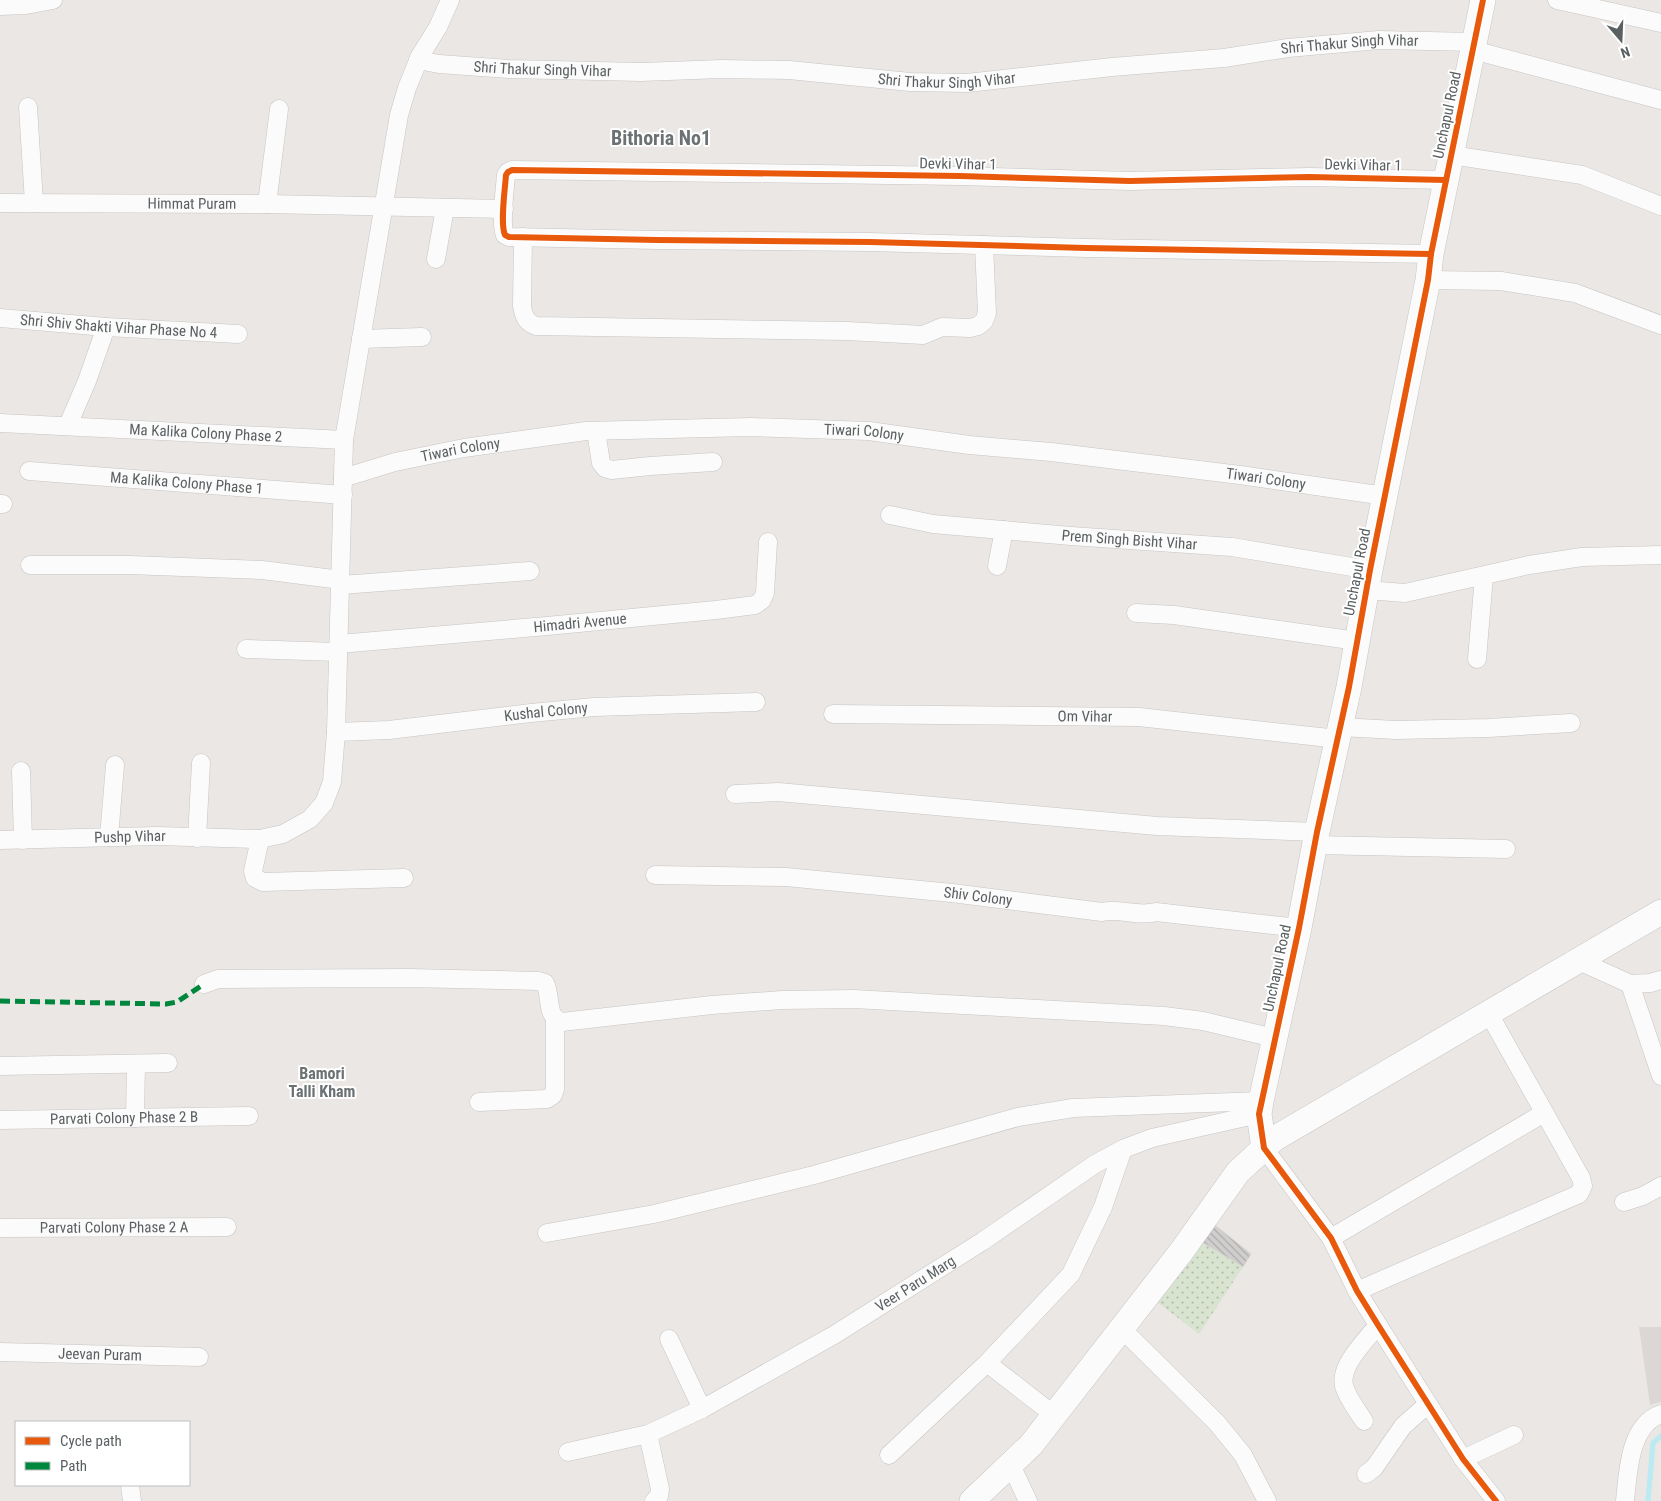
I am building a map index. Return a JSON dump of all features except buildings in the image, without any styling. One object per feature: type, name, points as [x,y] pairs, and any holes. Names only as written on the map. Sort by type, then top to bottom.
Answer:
[{"type":"street","points":[[0,6],[26,5],[53,0]]},
{"type":"street","name":"Pushp Vihar","points":[[0,840],[158,836],[260,839],[283,834],[310,819],[324,803],[332,782],[336,732],[344,440],[400,115],[407,88],[418,60],[438,27],[450,0]]},
{"type":"street","name":"Unchapul Road","points":[[1264,1148],[1260,1107],[1299,928],[1315,839],[1339,733],[1428,280],[1431,254],[1483,0]]},
{"type":"street","points":[[1557,0],[1661,23]]},
{"type":"street","name":"Shri Thakur Singh Vihar","points":[[418,60],[438,64],[547,70],[641,72],[722,69],[788,70],[910,82],[967,83],[1112,67],[1224,58],[1288,48],[1379,40],[1474,46],[1661,100]]},
{"type":"street","points":[[28,107],[34,203]]},
{"type":"street","points":[[267,204],[279,109]]},
{"type":"street","points":[[1452,155],[1582,175],[1661,206]]},
{"type":"street","name":"Devki Vihar 1","points":[[523,237],[505,235],[503,231],[506,175],[512,170],[960,176],[1130,181],[1309,177],[1446,180]]},
{"type":"street","name":"Himmat Puram","points":[[0,203],[267,204],[504,209]]},
{"type":"street","points":[[436,259],[445,208]]},
{"type":"street","points":[[984,245],[987,313],[984,321],[978,326],[970,328],[942,327],[923,335],[847,331],[536,326],[528,323],[522,306],[523,237],[870,242],[1431,254]]},
{"type":"street","points":[[1428,280],[1501,281],[1575,293],[1661,326]]},
{"type":"street","name":"Shri Shiv Shakti Vihar Phase No 4","points":[[0,318],[106,327],[238,334]]},
{"type":"street","points":[[68,425],[87,381],[106,327]]},
{"type":"street","points":[[360,339],[422,337]]},
{"type":"street","name":"Ma Kalika Colony Phase 2","points":[[0,422],[344,440]]},
{"type":"street","name":"Tiwari Colony","points":[[343,487],[395,462],[464,448],[586,431],[751,427],[869,431],[969,445],[1051,452],[1240,475],[1385,496]]},
{"type":"street","points":[[596,431],[601,463],[606,468],[612,470],[713,462]]},
{"type":"street","name":"Ma Kalika Colony Phase 1","points":[[29,471],[343,487]]},
{"type":"street","name":"Prem Singh Bisht Vihar","points":[[890,515],[933,524],[1232,547],[1368,580],[1405,593],[1529,565],[1582,557],[1661,555]]},
{"type":"street","points":[[997,566],[1004,530]]},
{"type":"street","name":"Himadri Avenue","points":[[246,649],[339,648],[755,605],[762,600],[765,593],[768,542]]},
{"type":"street","points":[[30,565],[129,565],[262,570],[341,582],[530,571]]},
{"type":"street","points":[[1477,659],[1484,576]]},
{"type":"street","points":[[1136,613],[1174,615],[1357,641]]},
{"type":"street","name":"Kushal Colony","points":[[336,732],[389,730],[594,707],[756,702]]},
{"type":"street","name":"Om Vihar","points":[[833,714],[1139,717],[1339,733],[1571,724]]},
{"type":"street","points":[[197,838],[201,763]]},
{"type":"street","points":[[109,837],[115,765]]},
{"type":"street","points":[[21,771],[23,840]]},
{"type":"street","points":[[735,794],[778,792],[1315,839],[1506,849]]},
{"type":"street","points":[[260,839],[253,871],[255,878],[263,882],[404,878]]},
{"type":"street","name":"Shiv Colony","points":[[655,875],[786,877],[952,893],[1102,912],[1112,910],[1146,914],[1156,912],[1299,928]]},
{"type":"street","points":[[972,1501],[1031,1445],[1181,1252],[1238,1172],[1264,1148],[1284,1132],[1661,912]]},
{"type":"street","points":[[1577,960],[1630,984],[1650,983],[1661,980]]},
{"type":"street","points":[[204,984],[218,980],[409,978],[538,981],[545,983],[547,988],[551,1015],[555,1020],[562,1022],[712,1005],[764,1001],[854,999],[1164,1016],[1203,1021],[1274,1038]]},
{"type":"street","points":[[1630,984],[1661,1076]]},
{"type":"street","points":[[1358,1291],[1578,1194],[1583,1186],[1581,1178],[1488,1012]]},
{"type":"street","points":[[479,1102],[547,1099],[553,1095],[555,1089],[555,1020]]},
{"type":"street","points":[[0,1066],[168,1063]]},
{"type":"street","points":[[135,1118],[136,1064]]},
{"type":"street","points":[[547,1233],[654,1214],[814,1175],[1018,1117],[1072,1108],[1260,1107]]},
{"type":"street","name":"Veer Paru Marg","points":[[568,1452],[648,1434],[702,1409],[834,1335],[983,1241],[1095,1164],[1123,1148],[1260,1107]]},
{"type":"street","points":[[1331,1238],[1544,1113]]},
{"type":"street","name":"Parvati Colony Phase 2 B","points":[[0,1120],[249,1116]]},
{"type":"street","points":[[889,1455],[987,1363],[1071,1274],[1103,1207],[1123,1148]]},
{"type":"street","points":[[1264,1148],[1331,1238],[1358,1291],[1428,1404],[1463,1459],[1496,1501]]},
{"type":"street","points":[[1624,1202],[1643,1196],[1661,1186]]},
{"type":"street","name":"Parvati Colony Phase 2 A","points":[[0,1228],[227,1226]]},
{"type":"street","points":[[1364,1420],[1351,1402],[1344,1385],[1344,1375],[1347,1365],[1378,1324]]},
{"type":"street","points":[[1122,1329],[1217,1423],[1243,1455],[1258,1497]]},
{"type":"street","points":[[669,1338],[702,1409]]},
{"type":"street","name":"Jeevan Puram","points":[[0,1352],[199,1357]]},
{"type":"street","points":[[987,1363],[1054,1415]]},
{"type":"street","points":[[1366,1474],[1374,1468],[1403,1426],[1428,1404]]},
{"type":"street","points":[[1625,1501],[1630,1454],[1643,1426],[1661,1414]]},
{"type":"street","points":[[648,1434],[660,1489],[659,1496],[654,1501]]},
{"type":"street","points":[[1463,1459],[1514,1435]]},
{"type":"street","points":[[1011,1465],[1028,1501]]},
{"type":"street","points":[[130,1486],[132,1501]]},
{"type":"shaded area","points":[[1639,1327],[1661,1327],[1661,1402],[1650,1405]]},
{"type":"green space","points":[[1202,1242],[1243,1267],[1199,1334],[1157,1302]]},
{"type":"waterway","points":[[1648,1501],[1653,1443],[1661,1436]]},
{"type":"marked path","points":[[0,1001],[166,1004],[177,1002],[204,984]]},
{"type":"cycle path","points":[[1483,0],[1431,254],[1428,280],[1370,570],[1349,687],[1259,1114],[1264,1148],[1331,1238],[1357,1291],[1378,1325],[1463,1459],[1496,1501]]},
{"type":"cycle path","points":[[1431,254],[870,242],[509,237],[505,235],[504,230],[503,206],[506,175],[512,170],[960,176],[1130,181],[1309,177],[1446,180]]},
{"type":"district","name":"Bithoria No1","points":[[661,138]]},
{"type":"district","name":"Bamori Talli Kham","points":[[322,1082]]}]
